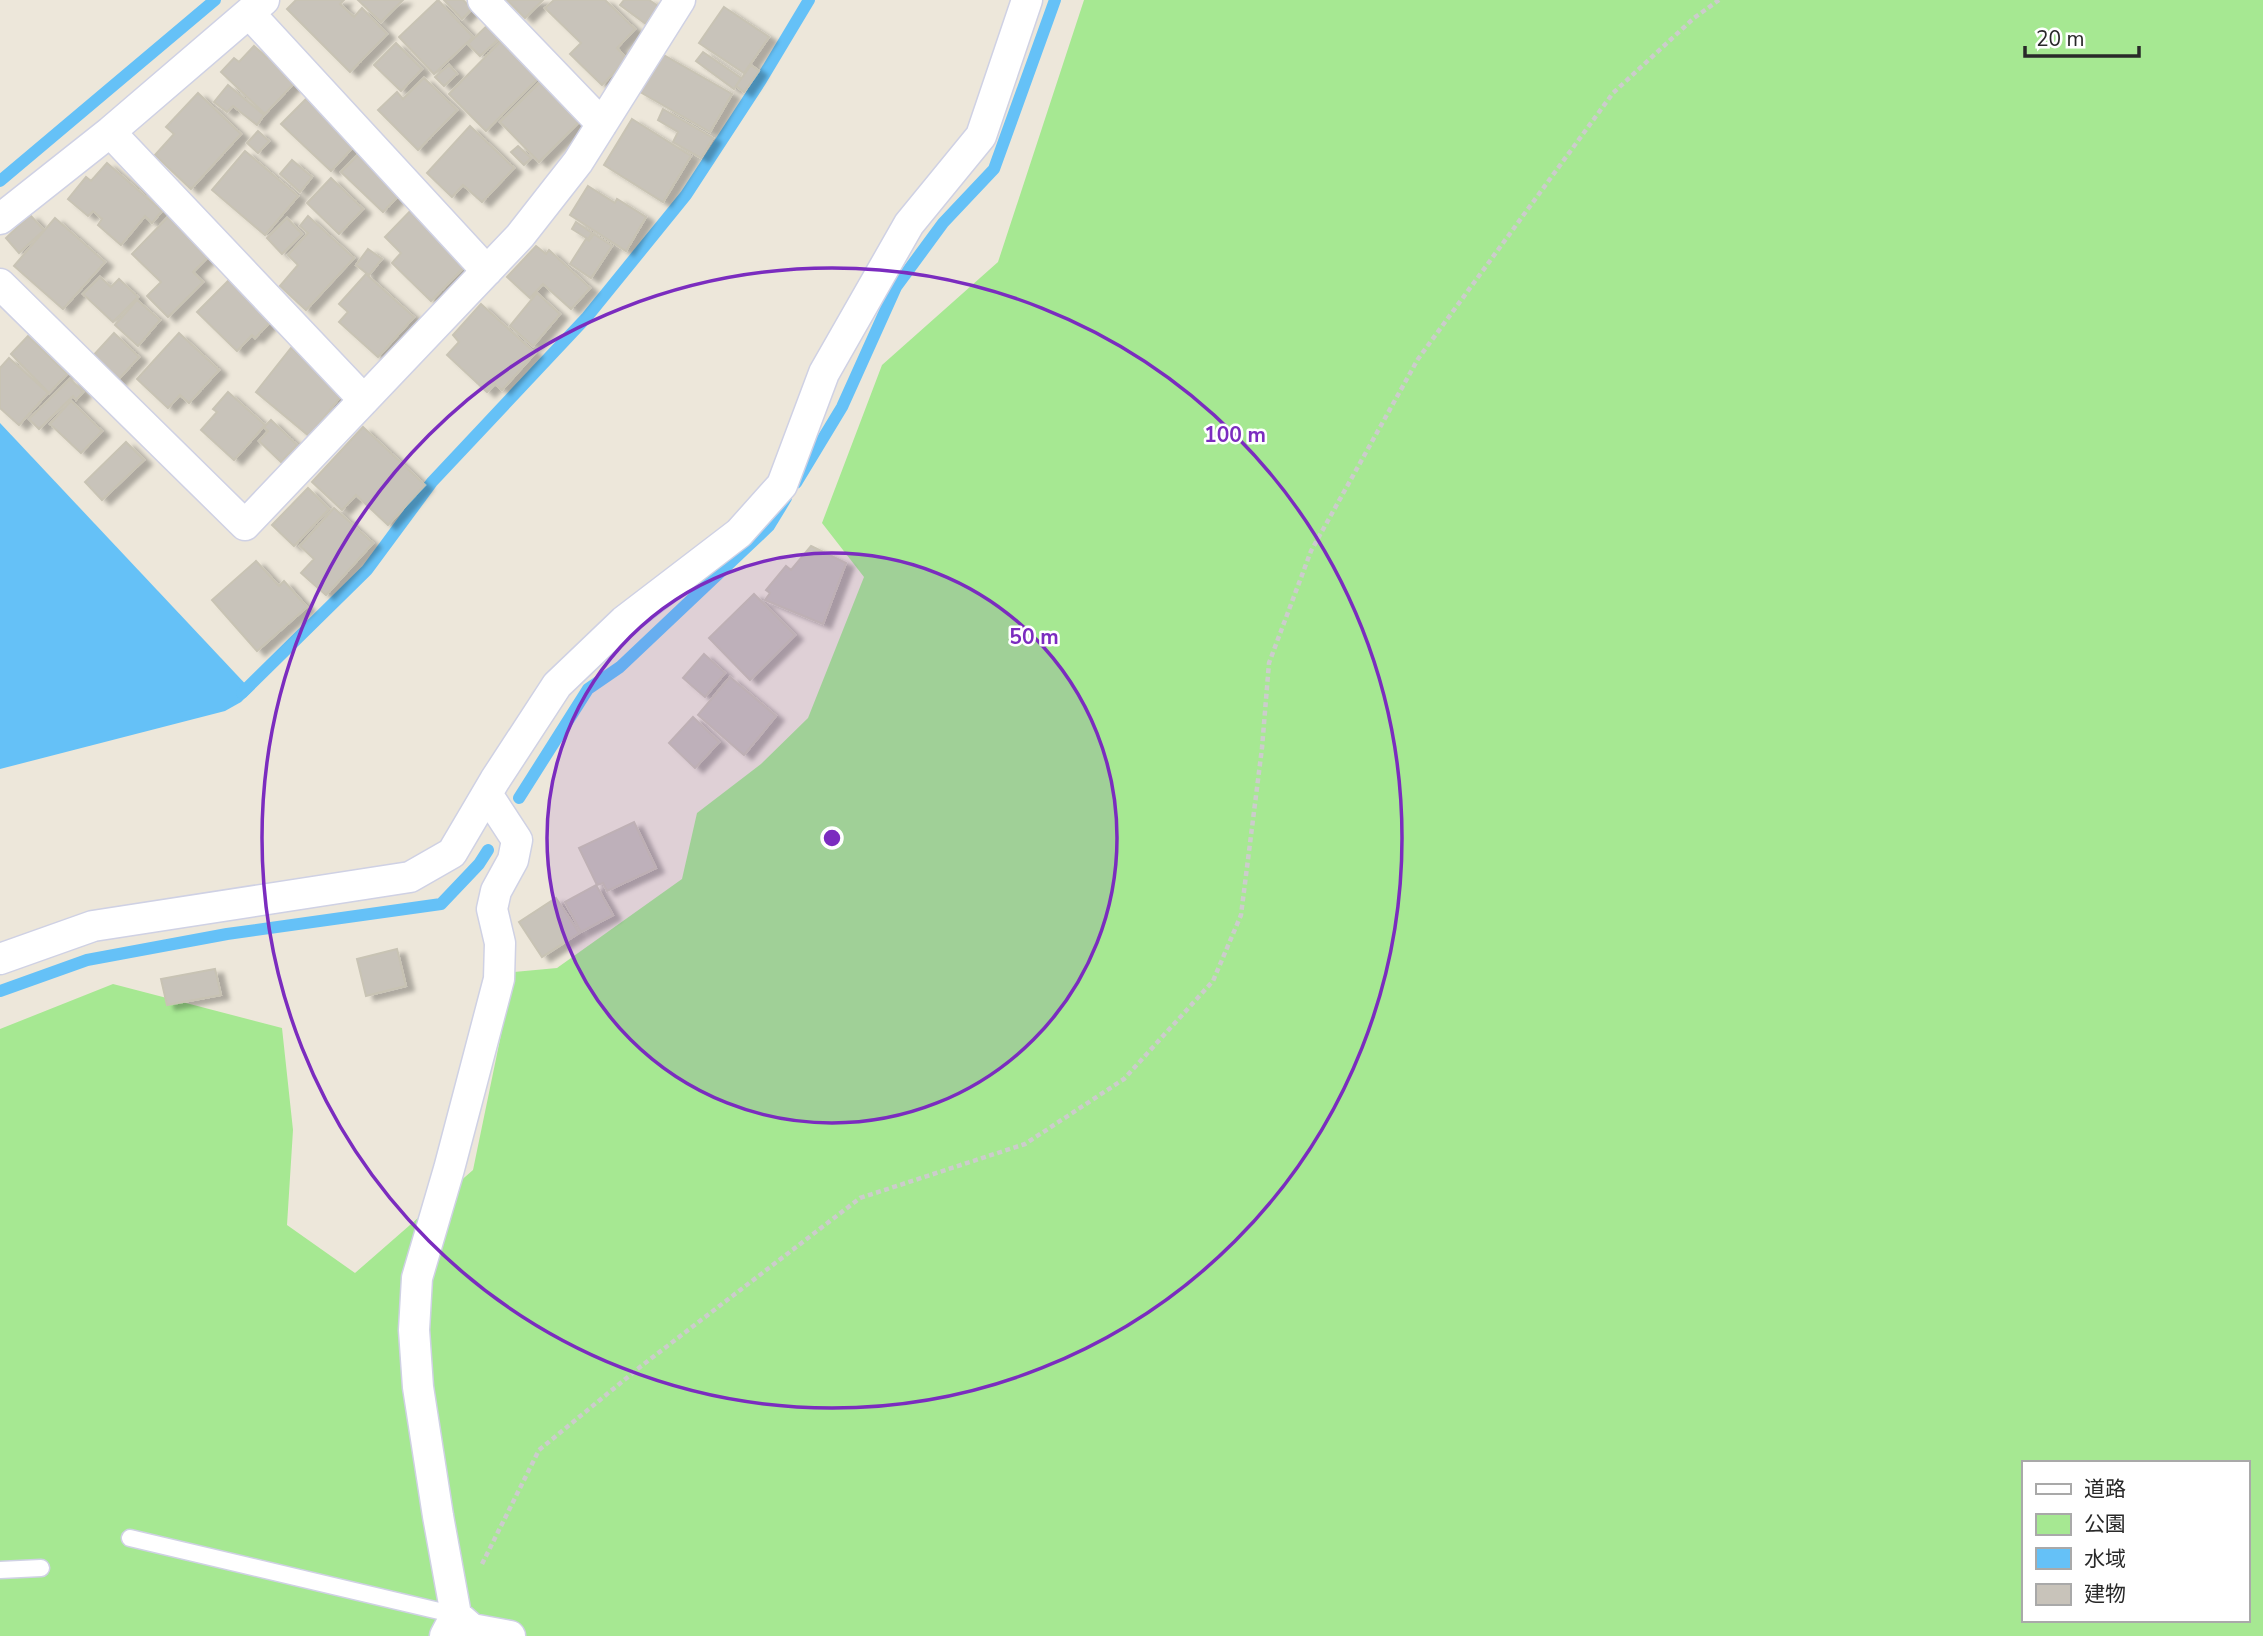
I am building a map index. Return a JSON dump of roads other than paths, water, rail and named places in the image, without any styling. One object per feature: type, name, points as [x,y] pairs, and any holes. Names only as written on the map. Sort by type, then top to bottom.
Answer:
[{"type":"street","points":[[483,0],[602,124]]},
{"type":"street","points":[[0,284],[245,525],[528,226],[578,162],[680,0]]},
{"type":"street","points":[[0,959],[93,926],[410,877],[452,853],[557,685],[625,621],[739,533],[782,485],[824,373],[909,224],[981,136],[1027,0]]},
{"type":"street","points":[[5,202],[110,132],[257,7],[487,271]]},
{"type":"street","points":[[110,132],[364,400]]},
{"type":"street","points":[[487,794],[517,840],[513,860],[496,891],[492,909],[500,943],[499,979],[417,1278],[414,1331],[418,1387],[451,1625],[510,1636]]},
{"type":"lane","points":[[130,1538],[451,1625]]},
{"type":"lane","points":[[0,1570],[41,1568]]},
{"type":"water","points":[[0,423],[252,691],[241,702],[225,711],[0,769]]},
{"type":"waterway","points":[[0,181],[215,0]]},
{"type":"waterway","points":[[242,693],[367,570],[432,482],[587,317],[686,195],[809,0]]},
{"type":"waterway","points":[[796,483],[842,407],[896,287],[943,223],[994,169],[1055,0]]},
{"type":"waterway","points":[[519,798],[588,689],[620,667],[769,526],[786,498]]},
{"type":"waterway","points":[[0,991],[87,960],[227,934],[441,904],[479,864],[488,850]]}]
